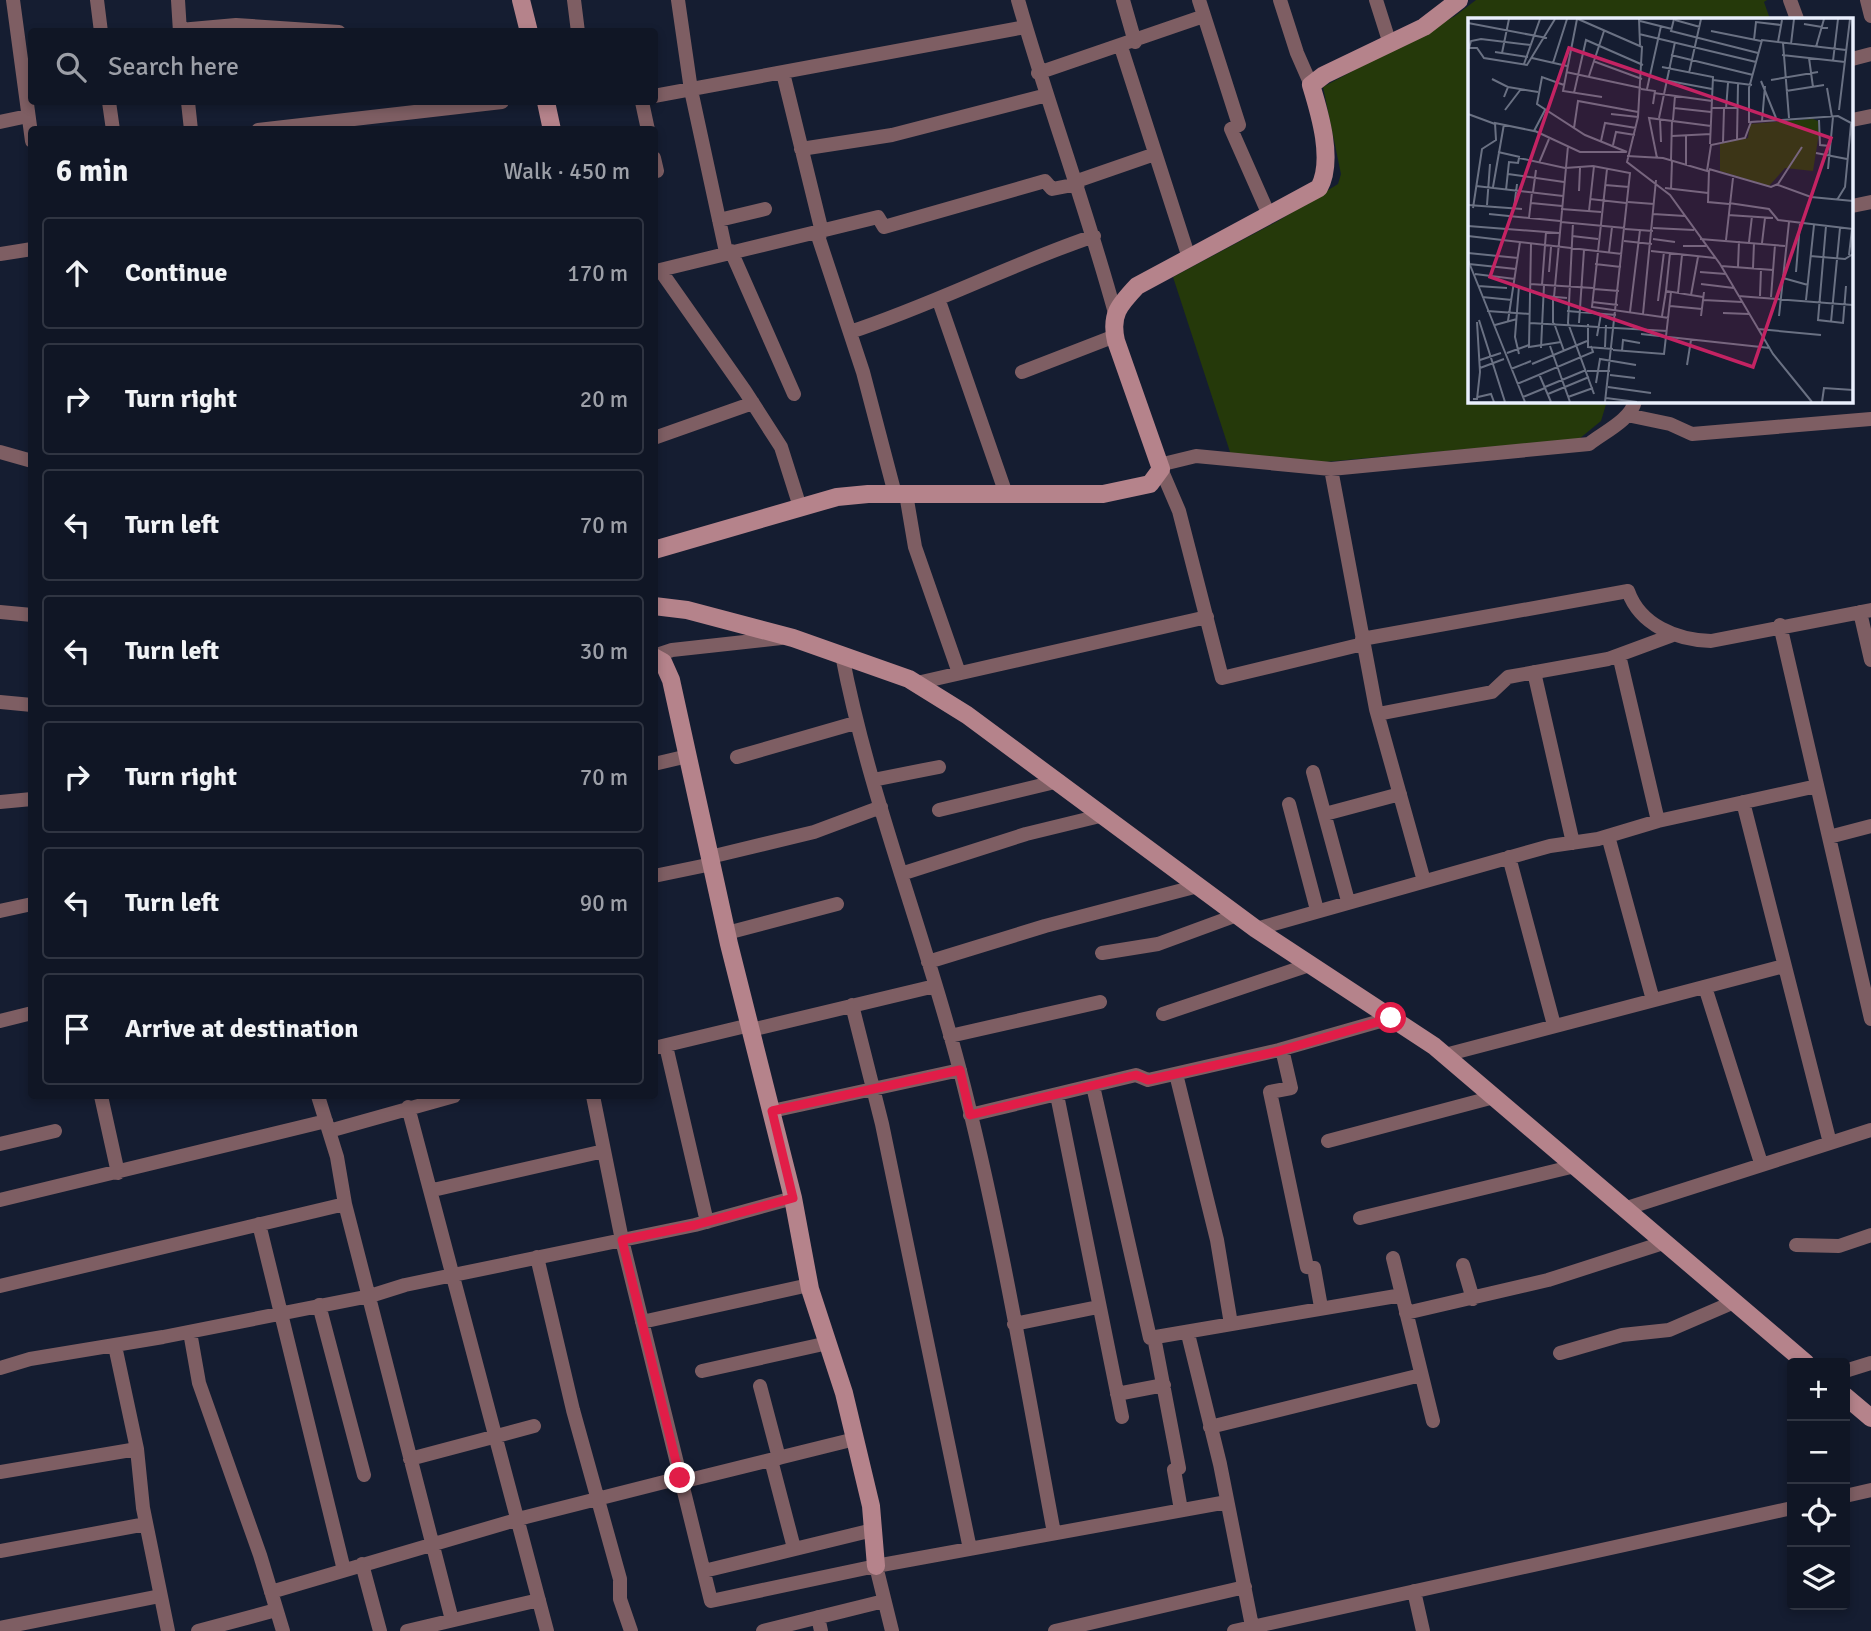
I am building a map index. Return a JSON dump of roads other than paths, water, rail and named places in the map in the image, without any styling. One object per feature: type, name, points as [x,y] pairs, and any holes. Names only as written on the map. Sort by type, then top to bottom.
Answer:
[{"type":"street","points":[[13,0],[30,126]]},
{"type":"street","points":[[97,0],[100,28]]},
{"type":"street","points":[[178,0],[180,28]]},
{"type":"street","points":[[521,0],[528,28]]},
{"type":"street","points":[[574,0],[578,28]]},
{"type":"street","points":[[678,0],[691,90],[719,220],[729,252],[794,394]]},
{"type":"street","points":[[1018,0],[1038,74],[1077,182],[1115,313]]},
{"type":"street","points":[[1123,0],[1128,45],[1155,154],[1189,258]]},
{"type":"street","points":[[1199,0],[1239,125],[1231,128],[1269,215]]},
{"type":"street","points":[[1280,0],[1297,53],[1311,85],[1326,175],[1319,188],[1137,286],[1117,306],[1112,323],[1160,467],[1179,511],[1222,678],[1363,642],[1628,591],[1633,604],[1648,619],[1673,635],[1711,641],[1780,625],[1866,611],[1871,660]]},
{"type":"street","points":[[1376,0],[1390,44]]},
{"type":"street","points":[[1311,85],[1324,75],[1424,27],[1459,0]]},
{"type":"street","points":[[1790,0],[1797,18]]},
{"type":"street","points":[[1867,0],[1871,16]]},
{"type":"street","points":[[1038,74],[1128,45],[1204,16]]},
{"type":"street","points":[[208,28],[236,25],[280,28]]},
{"type":"street","points":[[658,95],[1025,27]]},
{"type":"street","points":[[1854,58],[1871,54]]},
{"type":"street","points":[[782,73],[819,232],[915,547],[959,673]]},
{"type":"street","points":[[801,149],[892,135],[1047,95]]},
{"type":"street","points":[[109,105],[112,126]]},
{"type":"street","points":[[188,105],[191,126]]},
{"type":"street","points":[[293,126],[476,105]]},
{"type":"street","points":[[547,105],[551,126]]},
{"type":"street","points":[[643,105],[647,126]]},
{"type":"street","points":[[0,122],[28,116]]},
{"type":"street","points":[[800,507],[781,447],[660,270],[878,217],[884,227],[1045,181],[1052,189],[1155,154]]},
{"type":"street","points":[[719,220],[765,209]]},
{"type":"street","points":[[850,332],[939,301],[976,281],[1094,236]]},
{"type":"street","points":[[0,254],[28,250]]},
{"type":"street","points":[[939,301],[1006,494]]},
{"type":"street","points":[[1022,372],[1115,336]]},
{"type":"street","points":[[658,549],[837,497],[900,494],[1103,494],[1150,484],[1160,467],[1196,456],[1331,469],[1589,444],[1627,415],[1635,402]]},
{"type":"street","points":[[658,437],[753,403]]},
{"type":"street","points":[[1627,415],[1670,424],[1692,434],[1871,419]]},
{"type":"street","points":[[0,452],[28,460]]},
{"type":"street","points":[[1331,469],[1378,714],[1424,881]]},
{"type":"street","points":[[658,606],[687,610],[789,637],[917,683],[1059,781],[1256,929],[1445,1055],[1800,1358]]},
{"type":"street","points":[[0,612],[28,615]]},
{"type":"street","points":[[917,683],[1207,617]]},
{"type":"street","points":[[1780,625],[1869,998],[1871,1019]]},
{"type":"street","points":[[1378,714],[1492,692],[1508,677],[1619,654],[1673,635]]},
{"type":"street","points":[[658,655],[672,650],[789,637]]},
{"type":"street","points":[[1619,654],[1658,821]]},
{"type":"street","points":[[842,655],[855,723],[960,1070],[992,1198],[1054,1533]]},
{"type":"street","points":[[658,659],[667,669],[688,756],[727,933],[793,1198],[809,1285],[855,1439],[871,1506],[876,1566],[892,1631]]},
{"type":"street","points":[[1534,672],[1573,843]]},
{"type":"street","points":[[0,702],[28,705]]},
{"type":"street","points":[[737,757],[855,723]]},
{"type":"street","points":[[658,763],[688,756]]},
{"type":"street","points":[[873,780],[939,767]]},
{"type":"street","points":[[1314,772],[1348,901]]},
{"type":"street","points":[[939,810],[1059,781]]},
{"type":"street","points":[[1256,929],[1318,909],[1509,858],[1608,836],[1658,821],[1817,786]]},
{"type":"street","points":[[1325,814],[1400,794]]},
{"type":"street","points":[[0,802],[28,799]]},
{"type":"street","points":[[1743,802],[1830,1143]]},
{"type":"street","points":[[1289,804],[1318,909]]},
{"type":"street","points":[[658,875],[814,832],[881,807]]},
{"type":"street","points":[[901,874],[1026,834],[1104,816]]},
{"type":"street","points":[[1829,837],[1871,826]]},
{"type":"street","points":[[1608,836],[1653,1000]]},
{"type":"street","points":[[1509,858],[1554,1025]]},
{"type":"street","points":[[928,962],[1045,926],[1198,886]]},
{"type":"street","points":[[727,933],[837,904]]},
{"type":"street","points":[[0,911],[28,905]]},
{"type":"street","points":[[1102,953],[1158,944],[1237,915]]},
{"type":"street","points":[[1163,1014],[1309,965]]},
{"type":"street","points":[[1445,1055],[1784,966]]},
{"type":"street","points":[[706,1222],[660,1047],[935,986]]},
{"type":"street","points":[[1705,987],[1761,1163]]},
{"type":"street","points":[[950,1036],[1100,1002]]},
{"type":"street","points":[[852,1006],[873,1089],[970,1549]]},
{"type":"street","points":[[0,1021],[28,1014]]},
{"type":"street","points":[[970,1115],[1136,1075],[1148,1080],[1176,1074],[1282,1049],[1391,1018]]},
{"type":"street","points":[[1282,1049],[1291,1088],[1270,1092],[1307,1267],[1314,1268],[1321,1307]]},
{"type":"street","points":[[772,1111],[960,1070]]},
{"type":"street","points":[[1176,1074],[1217,1240],[1231,1324]]},
{"type":"street","points":[[1093,1086],[1150,1338],[1188,1334],[1353,1301],[1358,1304],[1402,1295]]},
{"type":"street","points":[[1057,1095],[1122,1417]]},
{"type":"street","points":[[1328,1141],[1494,1097]]},
{"type":"street","points":[[102,1099],[118,1172]]},
{"type":"street","points":[[319,1099],[370,1296],[449,1624]]},
{"type":"street","points":[[0,1200],[441,1099]]},
{"type":"street","points":[[594,1099],[622,1240],[711,1601],[876,1566],[1227,1502]]},
{"type":"street","points":[[408,1107],[433,1190],[494,1437],[547,1631]]},
{"type":"street","points":[[1624,1209],[1871,1130]]},
{"type":"street","points":[[1,1140],[55,1131]]},
{"type":"street","points":[[433,1190],[604,1151]]},
{"type":"street","points":[[1360,1218],[1575,1167]]},
{"type":"street","points":[[0,1368],[30,1359],[115,1346],[370,1296],[455,1274],[706,1222],[793,1198]]},
{"type":"street","points":[[0,1286],[345,1204]]},
{"type":"street","points":[[259,1224],[344,1570]]},
{"type":"street","points":[[1796,1245],[1839,1246],[1871,1235]]},
{"type":"street","points":[[1406,1312],[1473,1299],[1598,1266],[1663,1242]]},
{"type":"street","points":[[537,1257],[631,1631]]},
{"type":"street","points":[[1393,1258],[1433,1421]]},
{"type":"street","points":[[1463,1265],[1473,1299]]},
{"type":"street","points":[[642,1322],[809,1285]]},
{"type":"street","points":[[1560,1353],[1622,1335],[1669,1329],[1734,1302]]},
{"type":"street","points":[[319,1305],[364,1475]]},
{"type":"street","points":[[1014,1325],[1098,1307]]},
{"type":"street","points":[[190,1332],[199,1383],[283,1631]]},
{"type":"street","points":[[1188,1334],[1253,1629]]},
{"type":"street","points":[[1154,1338],[1179,1468],[1174,1470],[1181,1510]]},
{"type":"street","points":[[702,1371],[828,1342]]},
{"type":"street","points":[[115,1346],[137,1450],[146,1524],[168,1631]]},
{"type":"street","points":[[1850,1369],[1871,1363]]},
{"type":"street","points":[[1210,1427],[1421,1375]]},
{"type":"street","points":[[1117,1394],[1164,1385]]},
{"type":"street","points":[[760,1386],[794,1548]]},
{"type":"street","points":[[1850,1400],[1871,1418]]},
{"type":"street","points":[[410,1459],[534,1426]]},
{"type":"street","points":[[271,1592],[431,1544],[597,1499],[855,1439]]},
{"type":"street","points":[[0,1472],[137,1450]]},
{"type":"street","points":[[1850,1495],[1871,1490]]},
{"type":"street","points":[[1234,1631],[1253,1629],[1787,1509]]},
{"type":"street","points":[[0,1551],[146,1524]]},
{"type":"street","points":[[704,1571],[873,1530]]},
{"type":"street","points":[[362,1564],[380,1631]]},
{"type":"street","points":[[1055,1631],[1077,1629],[1245,1587]]},
{"type":"street","points":[[1414,1591],[1423,1631]]},
{"type":"street","points":[[0,1628],[160,1596]]},
{"type":"street","points":[[407,1631],[449,1624],[539,1600]]},
{"type":"street","points":[[763,1631],[820,1624],[884,1601]]},
{"type":"street","points":[[201,1631],[276,1610]]}]
